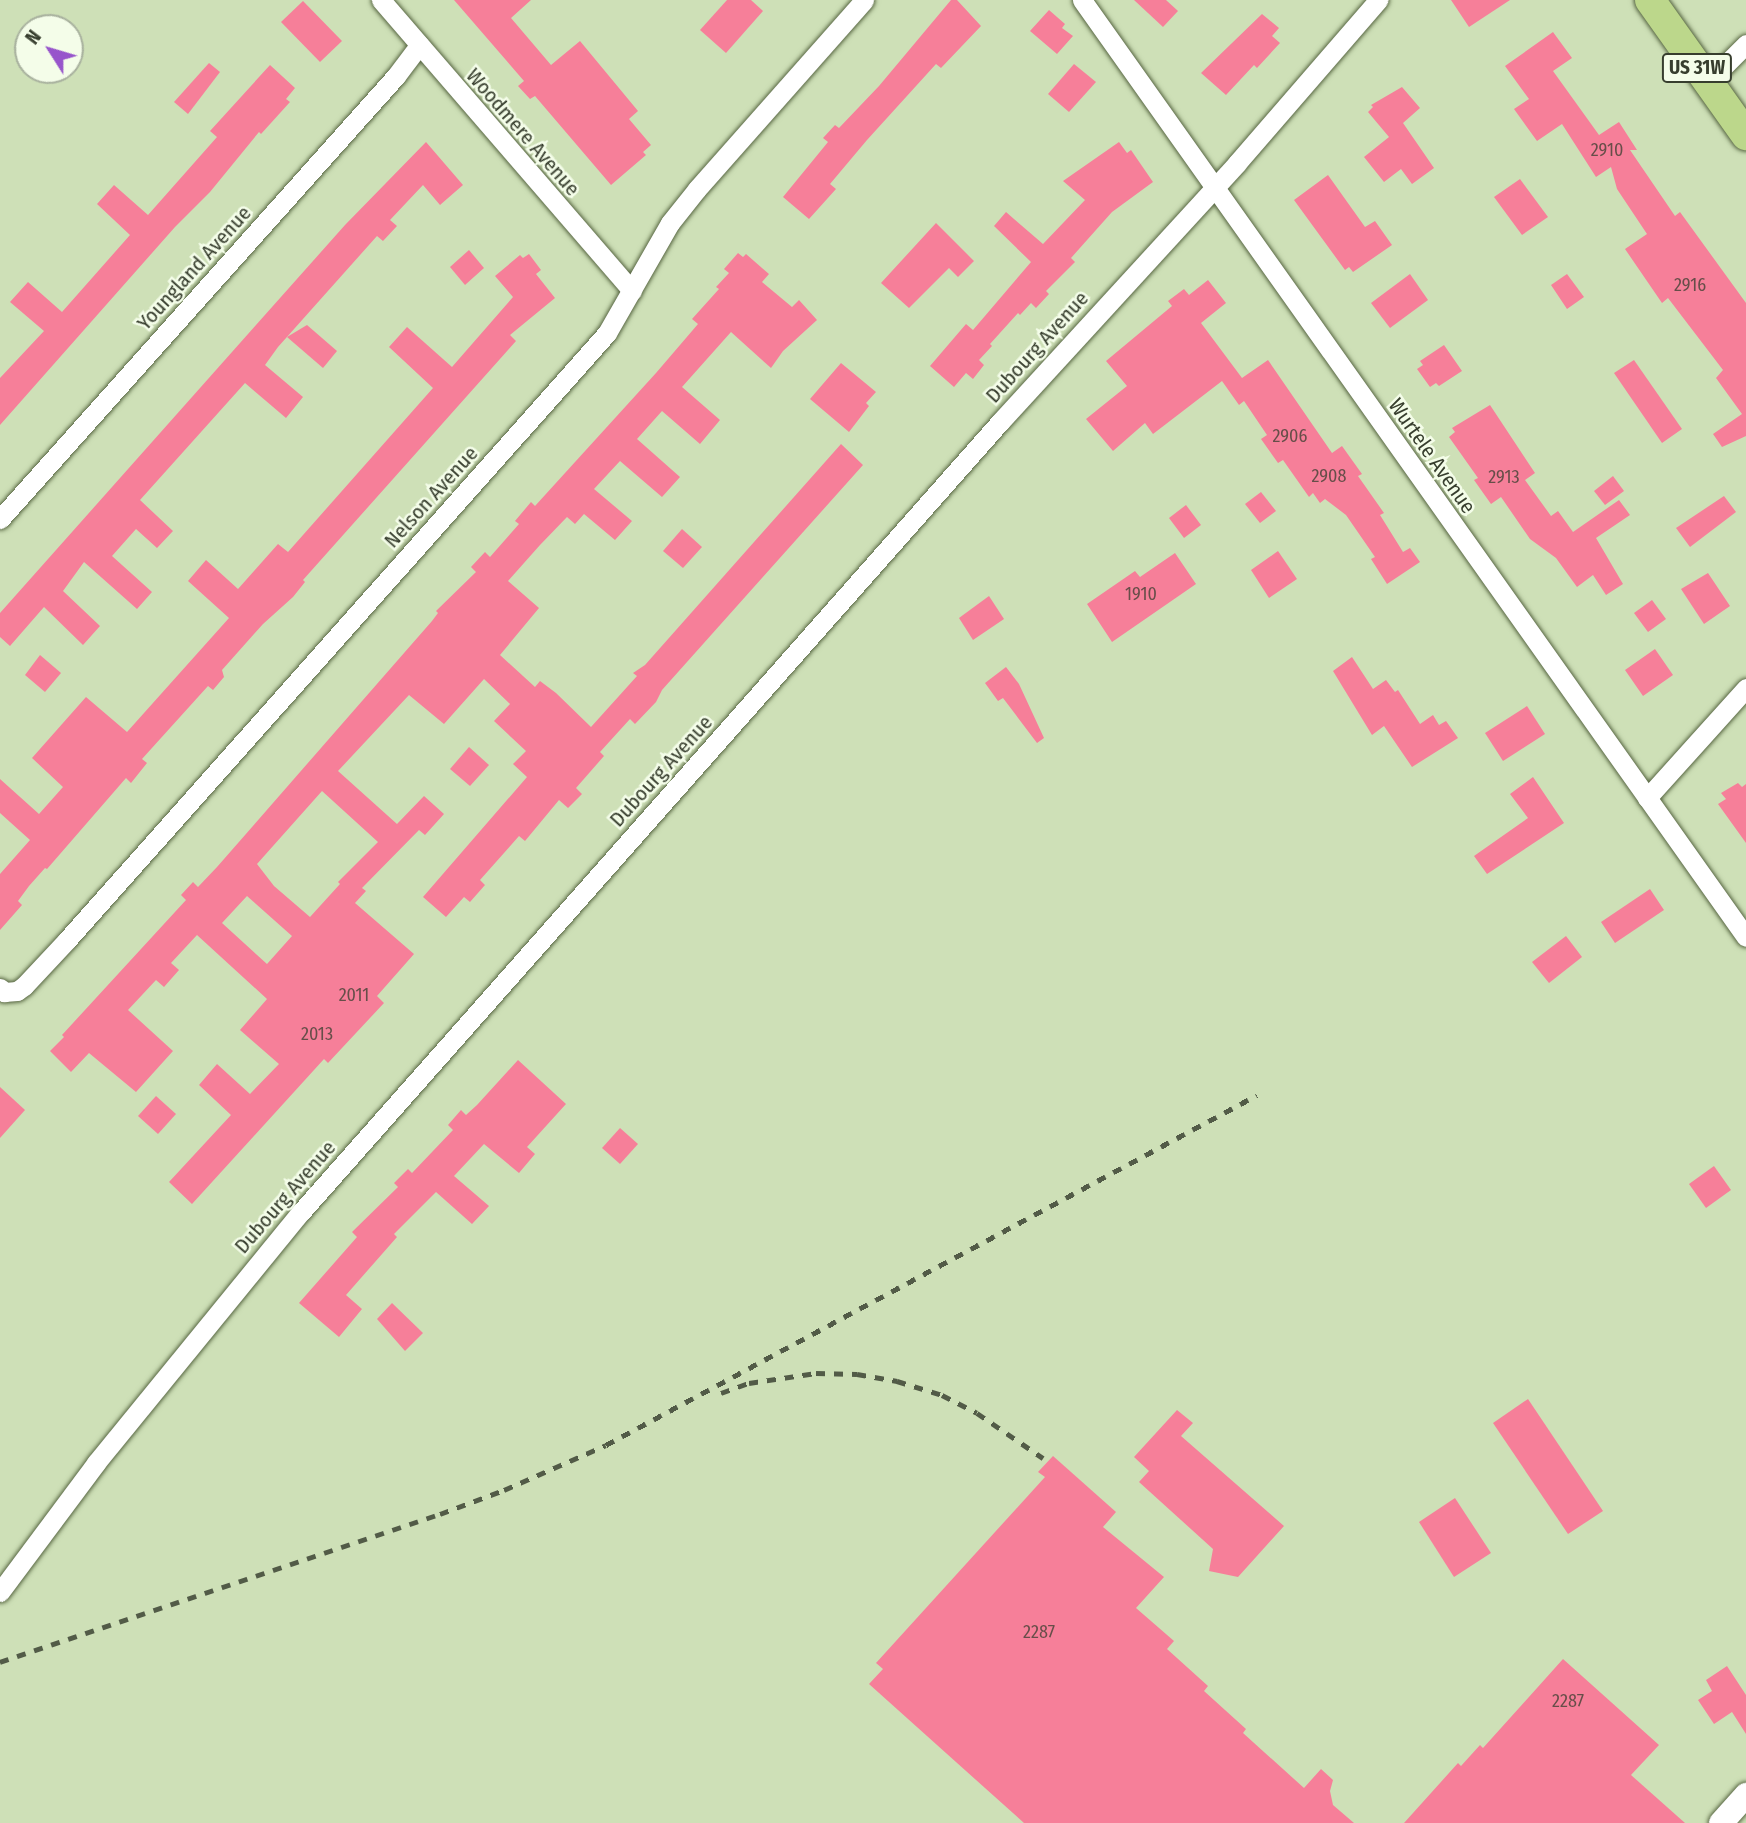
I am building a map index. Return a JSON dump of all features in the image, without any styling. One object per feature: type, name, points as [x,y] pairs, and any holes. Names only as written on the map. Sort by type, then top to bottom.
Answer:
[{"type":"main road","name":"US 31W","points":[[1650,0],[1746,135]]},
{"type":"street","name":"Woodmere Avenue","points":[[381,0],[632,291]]},
{"type":"street","name":"Nelson Avenue","points":[[0,988],[5,992],[17,991],[68,940],[607,333],[670,223],[864,0]]},
{"type":"street","name":"Wurtele Avenue","points":[[1082,0],[1746,937]]},
{"type":"street","name":"Dubourg Avenue","points":[[0,1592],[118,1435],[301,1212],[983,441],[1215,187],[1378,0]]},
{"type":"street","points":[[1707,83],[1746,44]]},
{"type":"street","name":"Youngland Avenue","points":[[0,519],[387,87],[419,45]]},
{"type":"street","points":[[1647,798],[1746,688]]},
{"type":"street","points":[[1721,1823],[1746,1794]]},
{"type":"building","points":[[454,0],[531,0],[511,18],[551,65],[580,41],[638,111],[629,119],[651,145],[643,152],[646,155],[611,185],[535,96],[530,99],[518,86],[524,81]]},
{"type":"building","points":[[727,0],[751,0],[763,11],[726,53],[700,30]]},
{"type":"building","points":[[951,0],[957,0],[981,26],[941,68],[936,64],[867,140],[830,184],[836,189],[809,219],[783,197],[828,142],[823,138],[835,125],[839,128],[879,86]]},
{"type":"building","points":[[1134,0],[1166,0],[1178,11],[1163,27]]},
{"type":"building","points":[[1451,0],[1510,0],[1469,27]]},
{"type":"building","points":[[303,1],[342,41],[320,62],[281,22]]},
{"type":"building","points":[[1049,10],[1065,24],[1062,28],[1073,36],[1057,54],[1030,31]]},
{"type":"building","points":[[1262,14],[1279,28],[1272,36],[1280,43],[1257,68],[1254,65],[1226,95],[1201,73]]},
{"type":"building","points":[[1553,32],[1572,58],[1553,71],[1599,135],[1619,122],[1637,150],[1630,150],[1675,216],[1680,212],[1746,303],[1746,436],[1722,447],[1713,434],[1742,414],[1716,378],[1723,370],[1668,298],[1662,303],[1625,249],[1647,234],[1617,189],[1611,167],[1596,177],[1562,124],[1537,141],[1514,109],[1529,99],[1505,66]]},
{"type":"building","points":[[209,63],[220,72],[188,114],[174,102]]},
{"type":"building","points":[[1074,64],[1096,82],[1069,112],[1048,94]]},
{"type":"building","points":[[270,65],[295,88],[286,99],[290,102],[261,134],[259,132],[210,192],[175,227],[0,425],[0,378],[44,331],[10,302],[28,282],[62,312],[130,235],[97,204],[114,185],[148,215],[217,137],[210,131]]},
{"type":"building","points":[[1402,87],[1420,108],[1403,123],[1434,168],[1412,184],[1401,169],[1384,182],[1364,157],[1389,137],[1368,112],[1373,107],[1371,105]]},
{"type":"building","points":[[426,142],[463,185],[440,205],[423,185],[390,220],[397,226],[383,241],[377,236],[278,347],[265,365],[303,397],[286,418],[245,383],[140,500],[173,531],[157,548],[136,529],[112,556],[152,592],[137,609],[84,562],[63,591],[100,626],[83,645],[44,607],[10,646],[0,637],[0,613],[345,225]]},
{"type":"building","points":[[1119,142],[1127,153],[1131,150],[1153,182],[1112,212],[1071,258],[1075,262],[1046,291],[1049,294],[1036,308],[1031,303],[1020,315],[1018,313],[990,344],[992,346],[979,360],[984,365],[973,379],[966,373],[954,387],[930,366],[966,324],[973,330],[1031,262],[994,226],[1006,212],[1043,244],[1085,200],[1063,181]]},
{"type":"building","points":[[1328,175],[1365,227],[1375,221],[1392,245],[1353,272],[1349,267],[1345,270],[1294,200]]},
{"type":"building","points":[[1520,179],[1548,217],[1522,235],[1494,197]]},
{"type":"building","points":[[936,223],[974,261],[958,277],[949,268],[909,308],[881,283]]},
{"type":"building","points":[[469,250],[484,268],[465,285],[450,267]]},
{"type":"building","points":[[738,253],[743,257],[746,254],[769,274],[762,282],[792,307],[799,300],[817,320],[783,351],[771,368],[731,332],[682,387],[720,420],[700,444],[662,411],[637,439],[680,477],[662,497],[620,461],[594,489],[632,521],[615,540],[584,514],[575,524],[567,517],[508,581],[539,608],[500,655],[535,687],[540,681],[556,693],[591,727],[637,676],[633,673],[645,665],[841,444],[863,465],[662,690],[656,702],[635,724],[630,719],[600,752],[604,756],[576,788],[582,794],[568,808],[559,800],[525,841],[519,836],[480,880],[485,885],[470,902],[464,897],[446,917],[423,897],[527,777],[513,764],[526,751],[494,721],[510,704],[484,679],[444,724],[409,695],[338,771],[397,824],[424,796],[444,814],[425,835],[419,830],[362,888],[366,891],[355,903],[414,954],[377,996],[384,1003],[328,1063],[324,1059],[192,1204],[169,1182],[231,1115],[199,1085],[217,1064],[250,1094],[279,1064],[240,1030],[267,999],[197,935],[171,963],[179,970],[164,987],[156,980],[128,1010],[173,1051],[136,1092],[89,1053],[71,1072],[50,1051],[186,900],[181,895],[193,882],[198,887],[217,867],[432,621],[438,613],[436,611],[476,572],[471,567],[485,552],[490,557],[519,524],[515,521],[531,502],[535,506],[656,373],[698,324],[692,319],[719,289],[716,287],[729,273],[724,269]],"holes":[[[322,791],[378,842],[338,882],[340,884],[310,917],[274,886],[257,864]],[[247,896],[292,936],[267,964],[222,923]]]},
{"type":"building","points":[[529,254],[541,270],[536,274],[555,298],[510,335],[516,341],[303,580],[305,582],[293,597],[263,624],[222,670],[224,677],[213,690],[208,686],[142,759],[147,763],[131,783],[126,778],[29,886],[18,901],[22,905],[0,930],[0,874],[30,840],[0,813],[0,779],[39,814],[63,787],[32,758],[86,697],[127,732],[229,618],[188,581],[206,560],[238,589],[278,544],[288,552],[433,388],[389,347],[407,327],[452,367],[513,297],[495,276],[520,255],[523,258]]},
{"type":"building","points":[[1410,274],[1428,300],[1390,328],[1371,303]]},
{"type":"building","points":[[1567,274],[1584,297],[1567,309],[1551,285]]},
{"type":"building","points":[[1208,280],[1226,303],[1201,323],[1242,378],[1268,360],[1332,453],[1342,446],[1362,474],[1358,476],[1384,513],[1380,515],[1403,552],[1410,548],[1420,562],[1387,584],[1371,559],[1375,557],[1346,515],[1325,499],[1320,503],[1313,493],[1309,497],[1283,460],[1278,463],[1261,439],[1267,435],[1244,401],[1239,405],[1222,381],[1153,434],[1145,423],[1113,451],[1086,419],[1127,386],[1106,361],[1172,306],[1168,301],[1184,289],[1189,295]]},
{"type":"building","points":[[307,325],[337,351],[323,368],[287,337]]},
{"type":"building","points":[[1444,345],[1462,371],[1439,386],[1436,383],[1430,387],[1417,369],[1423,365],[1420,361]]},
{"type":"building","points":[[1634,360],[1682,429],[1662,443],[1614,373]]},
{"type":"building","points":[[841,363],[876,392],[866,403],[869,406],[849,432],[810,399]]},
{"type":"building","points":[[1490,405],[1535,473],[1525,480],[1551,516],[1558,511],[1573,532],[1619,500],[1630,515],[1596,538],[1623,584],[1606,595],[1593,575],[1577,587],[1556,558],[1530,539],[1501,497],[1491,504],[1474,480],[1478,478],[1449,437],[1455,432],[1452,428]]},
{"type":"building","points":[[1613,476],[1624,491],[1605,505],[1594,491]]},
{"type":"building","points":[[1261,492],[1276,511],[1260,523],[1245,504]]},
{"type":"building","points":[[1724,496],[1736,512],[1690,547],[1676,528]]},
{"type":"building","points":[[1186,505],[1201,525],[1184,538],[1169,518]]},
{"type":"building","points":[[682,529],[702,547],[683,568],[663,551]]},
{"type":"building","points":[[1278,551],[1297,579],[1269,598],[1251,570]]},
{"type":"building","points":[[1175,553],[1196,584],[1112,642],[1087,604],[1135,571],[1140,577]]},
{"type":"building","points":[[1708,573],[1730,606],[1704,624],[1681,589]]},
{"type":"building","points":[[989,596],[1004,619],[973,640],[959,618]]},
{"type":"building","points":[[1652,600],[1666,619],[1648,632],[1634,613]]},
{"type":"building","points":[[1655,649],[1673,675],[1643,696],[1625,670]]},
{"type":"building","points":[[40,655],[61,673],[45,692],[25,675]]},
{"type":"building","points":[[1352,657],[1373,689],[1386,680],[1395,692],[1398,690],[1420,724],[1433,715],[1439,725],[1446,721],[1458,738],[1412,767],[1384,726],[1372,735],[1333,671]]},
{"type":"building","points":[[1006,667],[1019,684],[1044,738],[1037,743],[1003,698],[998,701],[985,683]]},
{"type":"building","points":[[1527,706],[1545,734],[1503,761],[1485,733]]},
{"type":"building","points":[[469,747],[489,765],[470,786],[450,769]]},
{"type":"building","points":[[1533,777],[1564,823],[1487,874],[1474,856],[1528,818],[1510,794]]},
{"type":"building","points":[[1738,783],[1742,787],[1746,784],[1746,843],[1718,804],[1726,799],[1721,793]]},
{"type":"building","points":[[1650,889],[1664,910],[1615,943],[1601,922]]},
{"type":"building","points":[[1566,936],[1582,957],[1549,983],[1532,962]]},
{"type":"building","points":[[518,1060],[566,1104],[527,1147],[535,1154],[519,1173],[484,1144],[454,1176],[489,1206],[472,1224],[436,1192],[394,1234],[397,1237],[346,1295],[362,1309],[339,1337],[299,1303],[357,1237],[352,1232],[398,1187],[394,1183],[408,1169],[412,1173],[453,1130],[448,1125],[461,1110],[466,1115]]},
{"type":"building","points":[[0,1087],[25,1110],[0,1138]]},
{"type":"building","points":[[156,1096],[176,1114],[158,1134],[138,1116]]},
{"type":"building","points":[[620,1128],[638,1144],[620,1164],[602,1148]]},
{"type":"building","points":[[1714,1166],[1731,1190],[1706,1208],[1689,1184]]},
{"type":"building","points":[[392,1303],[423,1333],[405,1351],[377,1319]]},
{"type":"building","points":[[1528,1399],[1603,1511],[1568,1534],[1493,1423]]},
{"type":"building","points":[[1177,1410],[1193,1423],[1181,1436],[1284,1526],[1238,1577],[1209,1571],[1213,1549],[1139,1482],[1149,1471],[1134,1457]]},
{"type":"building","points":[[1053,1456],[1116,1512],[1103,1527],[1164,1577],[1136,1608],[1174,1641],[1167,1649],[1208,1686],[1204,1691],[1246,1729],[1243,1733],[1304,1788],[1321,1769],[1333,1780],[1330,1791],[1333,1805],[1354,1823],[1024,1823],[869,1684],[883,1669],[876,1663],[1045,1477],[1038,1472]]},
{"type":"building","points":[[1455,1498],[1491,1553],[1454,1577],[1419,1522]]},
{"type":"building","points":[[1563,1659],[1659,1745],[1631,1775],[1685,1823],[1404,1823],[1458,1763],[1461,1766],[1480,1745],[1483,1748]]},
{"type":"building","points":[[1727,1666],[1746,1695],[1746,1734],[1732,1712],[1714,1724],[1698,1700],[1712,1691],[1706,1680]]},
{"type":"railway","points":[[0,1662],[440,1514],[504,1490],[606,1445],[1257,1095]]},
{"type":"railway","points":[[721,1393],[749,1383],[816,1373],[857,1374],[897,1381],[942,1395],[977,1413],[1043,1458]]}]
